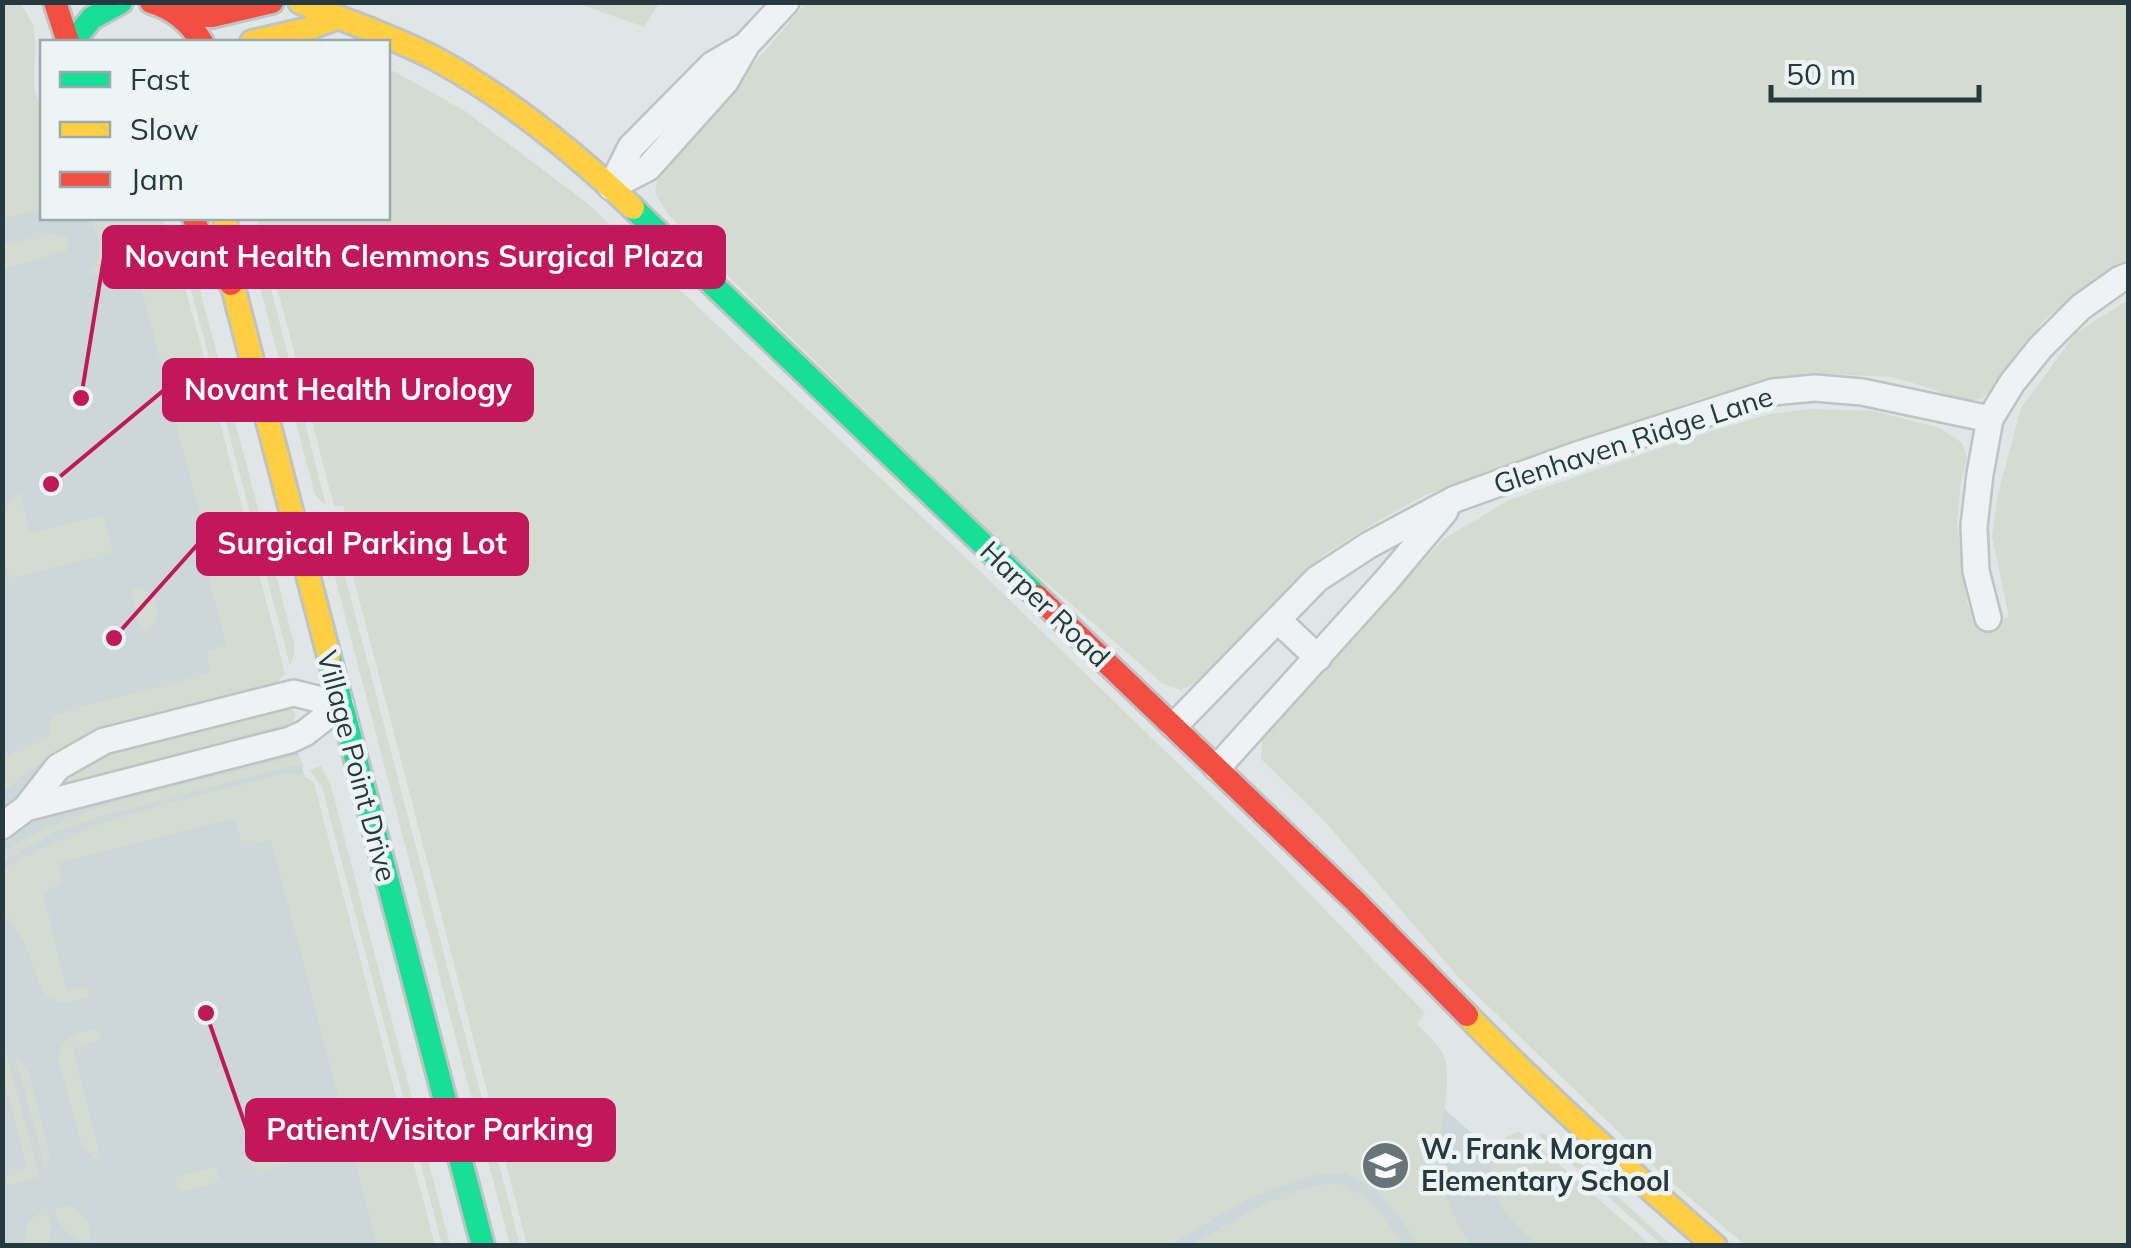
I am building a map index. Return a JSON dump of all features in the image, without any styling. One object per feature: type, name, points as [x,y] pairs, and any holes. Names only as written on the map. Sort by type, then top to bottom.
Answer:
[{"type":"main road","points":[[56,2],[69,40]]},
{"type":"main road","points":[[151,2],[181,16],[201,40]]},
{"type":"main road","points":[[181,16],[212,16],[272,2]]},
{"type":"main road","name":"Harper Road","points":[[300,2],[390,36],[438,60],[480,86],[611,187],[1174,726],[1517,1066],[1715,1246]]},
{"type":"main road","points":[[71,40],[98,12],[120,3]]},
{"type":"main road","points":[[259,40],[336,18]]},
{"type":"main road","name":"Village Point Drive","points":[[195,220],[206,256],[232,286]]},
{"type":"main road","name":"Village Point Drive","points":[[226,220],[232,286],[482,1246]]},
{"type":"street","points":[[611,187],[648,168],[725,82],[747,44],[786,2]]},
{"type":"street","points":[[1988,618],[1976,570],[1974,526],[1990,418],[2040,348],[2081,307],[2128,276]]},
{"type":"street","name":"Glenhaven Ridge Lane","points":[[1174,726],[1317,579],[1368,545],[1454,499],[1773,392],[1815,388],[1862,392],[1990,418]]},
{"type":"street","points":[[1217,768],[1386,581],[1454,499]]},
{"type":"street","points":[[1278,620],[1318,658]]},
{"type":"street","points":[[2,826],[26,808],[58,767],[104,741],[294,692],[340,705]]},
{"type":"street","points":[[26,808],[290,740],[340,705]]},
{"type":"shaded area","points":[[3,2],[21,3],[33,25],[34,87],[40,109],[40,210],[3,219]]},
{"type":"shaded area","points":[[659,2],[644,27],[577,3]]},
{"type":"shaded area","points":[[806,3],[2128,3],[2128,260],[2080,290],[2043,321],[1994,389],[1980,399],[1963,402],[1892,377],[1809,373],[1703,398],[1425,495],[1322,556],[1199,682],[1181,690],[1162,683],[1003,545],[726,274],[667,213],[655,193],[658,175]]},
{"type":"shaded area","points":[[2,49],[40,121],[40,220],[157,220],[424,1245],[3,1245]]},
{"type":"shaded area","points":[[390,69],[465,111],[587,203],[986,577],[1267,850],[1425,1013],[1417,1023],[1442,1052],[1447,1072],[1440,1144],[1443,1185],[1471,1245],[1420,1245],[1372,1186],[1345,1173],[1315,1175],[1251,1197],[1170,1245],[527,1245],[344,541],[352,538],[343,506],[334,506],[258,220],[390,220]]},
{"type":"shaded area","points":[[88,220],[163,220],[213,390],[209,394],[172,405],[140,283],[114,289],[89,273],[97,259],[96,232]]},
{"type":"shaded area","points":[[51,233],[68,238],[66,251],[3,269],[3,245]]},
{"type":"shaded area","points":[[256,240],[326,505],[315,495],[250,249]]},
{"type":"shaded area","points":[[184,263],[194,268],[294,643],[290,665]]},
{"type":"shaded area","points":[[2128,300],[2128,1245],[1745,1245],[1663,1175],[1460,979],[1327,824],[1261,759],[1262,741],[1272,723],[1444,539],[1509,500],[1770,414],[1810,409],[1873,411],[1940,428],[1962,443],[1967,458],[1957,524],[1967,602],[1977,626],[2009,617],[1992,536],[1998,494],[2021,408],[2076,333]]},
{"type":"shaded area","points":[[210,400],[215,403],[285,674],[273,684],[110,727],[56,753],[3,792],[3,760],[50,736],[52,717],[210,673],[206,652],[226,645],[198,539],[206,537],[172,410]]},
{"type":"shaded area","points":[[20,492],[30,533],[103,515],[113,552],[10,579],[3,558],[4,522],[9,505]]},
{"type":"shaded area","points":[[338,549],[520,1245],[510,1245],[332,566]]},
{"type":"shaded area","points":[[141,588],[153,597],[158,608],[152,626],[146,631],[140,628],[131,594]]},
{"type":"shaded area","points":[[288,707],[296,714],[293,722],[65,782],[102,759],[133,748]]},
{"type":"shaded area","points":[[299,756],[304,767],[291,766],[109,814],[56,832],[3,861],[3,851],[72,818],[145,794]]},
{"type":"shaded area","points":[[321,766],[331,786],[450,1245],[442,1245],[322,787],[310,770]]},
{"type":"shaded area","points":[[287,773],[303,775],[314,783],[435,1245],[377,1245],[271,840],[242,845],[234,818],[59,863],[62,884],[43,892],[67,990],[85,987],[90,991],[88,997],[75,1001],[60,1002],[43,994],[25,944],[3,909],[3,869],[36,851],[141,811]]},
{"type":"shaded area","points":[[94,1029],[100,1031],[101,1039],[73,1049],[101,1159],[82,1147],[59,1062],[64,1042]]},
{"type":"shaded area","points":[[3,1054],[7,1054],[39,1176],[12,1185],[7,1176],[27,1168],[3,1075]]},
{"type":"shaded area","points":[[16,1058],[28,1069],[50,1156],[45,1169]]},
{"type":"shaded area","name":"W. Frank Morgan Elementary School","points":[[1417,1085],[1599,1245],[1109,1246]]},
{"type":"shaded area","points":[[1519,1132],[1651,1245],[1538,1245],[1500,1204],[1491,1179],[1498,1147],[1505,1138]]},
{"type":"shaded area","points":[[1539,1132],[1554,1139],[1671,1245],[1662,1245]]},
{"type":"shaded area","points":[[289,1147],[295,1159],[290,1163],[257,1172],[253,1169],[253,1156]]},
{"type":"shaded area","points":[[213,1167],[220,1179],[215,1183],[182,1192],[177,1189],[178,1176]]},
{"type":"shaded area","points":[[1337,1183],[1368,1200],[1403,1245],[1190,1245],[1280,1197]]},
{"type":"shaded area","points":[[71,1206],[87,1221],[90,1243],[71,1235],[59,1222],[54,1209]]},
{"type":"shaded area","points":[[46,1211],[51,1229],[48,1241],[45,1245],[24,1245],[31,1219]]},
{"type":"traffic: fast","points":[[74,40],[92,18],[121,2]]},
{"type":"traffic: fast","points":[[633,208],[1037,596]]},
{"type":"traffic: fast","points":[[329,656],[483,1246]]},
{"type":"traffic: slow","points":[[300,2],[403,43],[463,74],[539,127],[633,208]]},
{"type":"traffic: slow","points":[[261,40],[336,18]]},
{"type":"traffic: slow","points":[[225,220],[233,287],[329,656]]},
{"type":"traffic: slow","points":[[1467,1015],[1589,1133],[1715,1246]]},
{"type":"traffic: jam","points":[[55,2],[67,40]]},
{"type":"traffic: jam","points":[[151,2],[180,17],[201,40]]},
{"type":"traffic: jam","points":[[181,16],[212,16],[272,2]]},
{"type":"traffic: jam","points":[[195,220],[206,255],[231,284]]},
{"type":"traffic: jam","points":[[1037,596],[1355,901],[1467,1015]]},
{"type":"place","name":"Novant Health Clemmons Surgical Plaza","points":[[81,398]]},
{"type":"place","name":"Novant Health Urology","points":[[51,484]]},
{"type":"place","name":"Surgical Parking Lot","points":[[114,638]]},
{"type":"place","name":"Patient/Visitor Parking","points":[[206,1013]]},
{"type":"place","name":"W. Frank Morgan Elementary School","points":[[1386,1165]]}]
